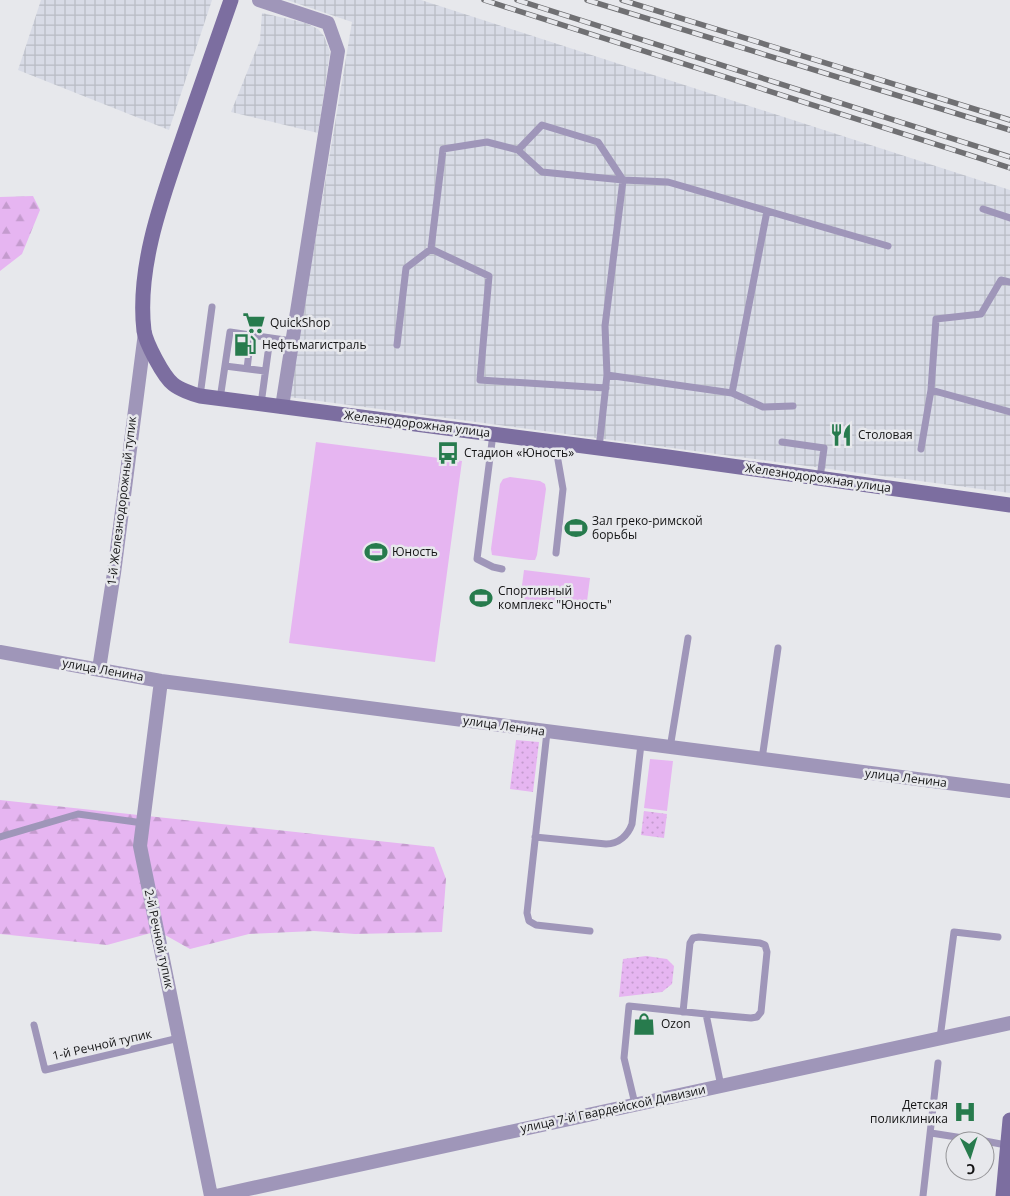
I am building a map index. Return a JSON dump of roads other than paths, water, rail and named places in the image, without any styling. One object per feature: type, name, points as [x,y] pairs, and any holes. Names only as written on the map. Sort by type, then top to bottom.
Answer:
[{"type":"main road","points":[[144,333],[143,303],[152,236],[176,159],[231,0]]},
{"type":"main road","name":"Железнодорожная улица","points":[[144,333],[155,357],[172,384],[200,396],[599,448],[1010,505]]},
{"type":"main road","points":[[1002,1196],[1010,1120]]},
{"type":"street","points":[[259,0],[328,23],[338,52],[282,407]]},
{"type":"street","name":"1-й Железнодорожный тупик","points":[[99,668],[114,573],[144,333]]},
{"type":"street","name":"улица Ленина","points":[[0,652],[99,668],[161,681],[1010,791]]},
{"type":"street","name":"2-й Речной тупик","points":[[161,681],[140,846],[211,1196]]},
{"type":"street","name":"улица 7-й Гвардейской Дивизии","points":[[216,1196],[1010,1023]]},
{"type":"lane","points":[[518,150],[542,125],[598,142],[623,180],[605,326],[607,374],[599,448]]},
{"type":"lane","points":[[397,345],[406,268],[431,249],[443,150],[487,142],[518,150],[542,172],[623,180],[668,182],[888,246]]},
{"type":"lane","points":[[983,209],[1010,218]]},
{"type":"lane","points":[[732,393],[767,211]]},
{"type":"lane","points":[[431,249],[489,276],[480,380],[606,388]]},
{"type":"lane","points":[[922,449],[931,390],[936,319],[981,314],[1001,280],[1010,282]]},
{"type":"lane","points":[[200,396],[212,307]]},
{"type":"lane","points":[[220,399],[230,332],[292,341]]},
{"type":"lane","points":[[247,368],[251,335]]},
{"type":"lane","points":[[260,404],[270,338]]},
{"type":"lane","points":[[225,366],[265,371]]},
{"type":"lane","points":[[607,374],[732,393],[763,407],[793,406]]},
{"type":"lane","points":[[931,390],[1010,412]]},
{"type":"lane","points":[[493,434],[476,558],[493,567],[502,569]]},
{"type":"lane","points":[[782,442],[824,448],[820,478]]},
{"type":"lane","points":[[555,443],[563,489],[556,553]]},
{"type":"lane","points":[[670,748],[688,638]]},
{"type":"lane","points":[[762,760],[778,648]]},
{"type":"lane","points":[[547,732],[527,913],[529,921],[536,925],[590,931]]},
{"type":"lane","points":[[535,837],[612,844],[625,836],[632,824],[641,744]]},
{"type":"lane","points":[[0,837],[78,814],[143,824]]},
{"type":"lane","points":[[940,1038],[954,932],[998,936]]},
{"type":"lane","points":[[635,1104],[624,1058],[629,1006],[683,1012],[751,1018],[757,1017],[761,1012],[767,952],[765,946],[760,943],[693,938],[690,943],[683,1012]]},
{"type":"lane","points":[[706,1014],[721,1086]]},
{"type":"lane","name":"1-й Речной тупик","points":[[34,1025],[45,1070],[179,1038]]},
{"type":"lane","points":[[923,1196],[938,1063]]},
{"type":"lane","points":[[931,1133],[945,1135]]},
{"type":"lane","points":[[995,1143],[1008,1145]]},
{"type":"railway","points":[[484,0],[1010,168]]},
{"type":"railway","points":[[517,0],[1010,157]]},
{"type":"railway","points":[[587,0],[1010,130]]},
{"type":"railway","points":[[622,0],[1010,120]]},
{"type":"place","name":"QuickShop","points":[[254,323]]},
{"type":"place","name":"Нефтьмагистраль","points":[[245,345]]},
{"type":"place","name":"Столовая","points":[[841,435]]},
{"type":"place","name":"Стадион «Юность»","points":[[448,453]]},
{"type":"place","name":"Зал греко-римской борьбы","points":[[576,528]]},
{"type":"place","name":"Юность","points":[[376,552]]},
{"type":"place","name":"Спортивный комплекс \"Юность\"","points":[[481,598]]},
{"type":"place","name":"Ozon","points":[[644,1024]]},
{"type":"place","name":"Детская поликлиника","points":[[965,1112]]}]
